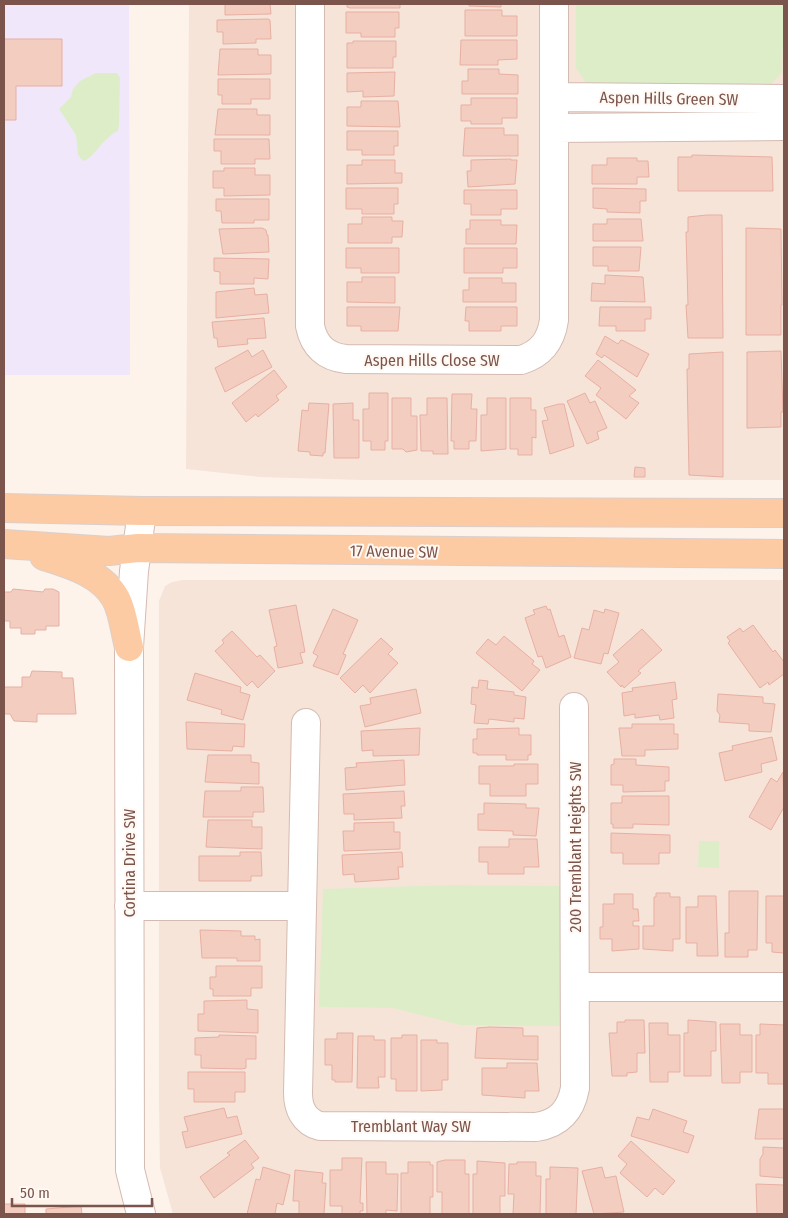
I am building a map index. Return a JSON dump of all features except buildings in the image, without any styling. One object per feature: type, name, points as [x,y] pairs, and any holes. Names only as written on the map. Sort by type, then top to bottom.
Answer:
[{"type":"main road","points":[[4,508],[142,511],[784,513]]},
{"type":"main road","points":[[4,546],[64,562],[81,568],[96,578],[115,598],[129,647]]},
{"type":"main road","name":"17 Avenue SW","points":[[4,546],[109,551],[138,548],[784,554]]},
{"type":"street","name":"Aspen Hills Close SW","points":[[310,4],[310,326],[316,344],[330,355],[346,359],[521,360],[537,353],[544,347],[550,339],[554,320],[554,4]]},
{"type":"street","name":"Aspen Hills Green SW","points":[[554,97],[784,99]]},
{"type":"street","name":"Aspen Hills Green SW","points":[[555,128],[784,126]]},
{"type":"street","name":"Cortina Drive SW","points":[[141,1214],[130,1170],[129,647],[142,511]]},
{"type":"street","name":"200 Tremblant Heights SW","points":[[574,707],[575,987]]},
{"type":"street","points":[[129,906],[302,906],[306,723]]},
{"type":"street","name":"Tremblant Way SW","points":[[302,906],[298,1104],[304,1116],[314,1124],[548,1125],[559,1119],[567,1110],[575,1088],[575,987]]},
{"type":"street","points":[[575,987],[784,987]]},
{"type":"shaded area","points":[[4,4],[129,4],[130,375],[4,375]]},
{"type":"shaded area","points":[[189,4],[784,4],[784,480],[361,480],[260,477],[186,469]]},
{"type":"shaded area","points":[[183,580],[784,580],[784,1214],[173,1214],[160,1168],[159,601],[165,586],[172,582]]},
{"type":"green space","points":[[576,4],[784,4],[782,73],[767,88],[590,89],[576,68]]},
{"type":"green space","points":[[96,73],[117,73],[120,78],[118,131],[112,134],[91,156],[83,161],[78,155],[76,135],[59,109],[71,97],[73,89],[80,81]]},
{"type":"green space","points":[[699,841],[719,841],[719,868],[698,867]]},
{"type":"green space","points":[[450,885],[561,886],[562,1026],[460,1025],[393,1008],[319,1007],[323,889]]}]
